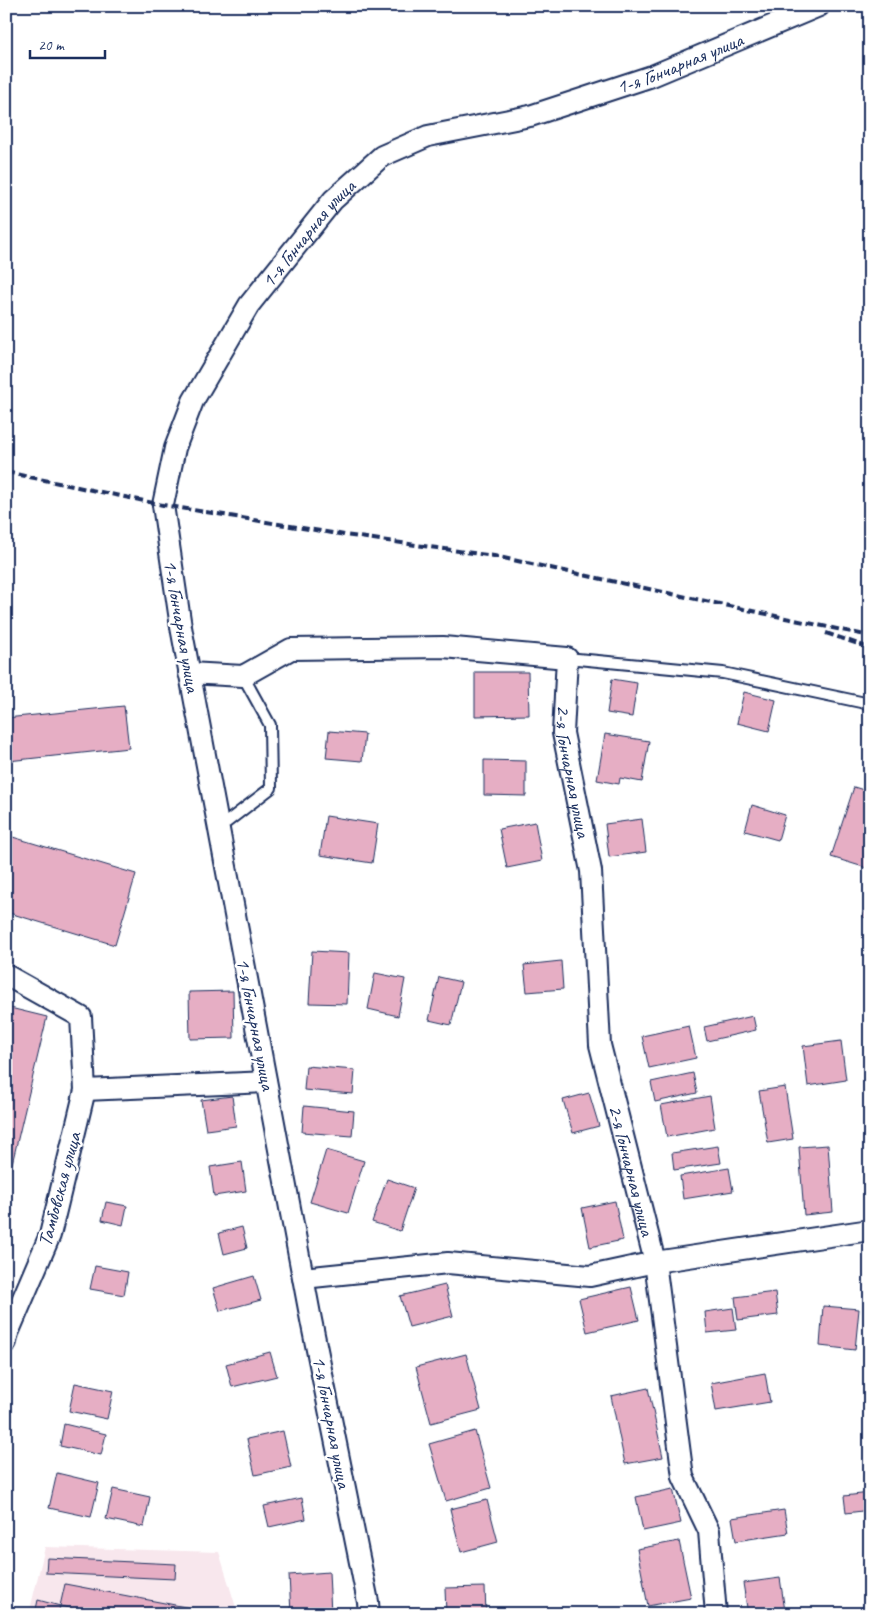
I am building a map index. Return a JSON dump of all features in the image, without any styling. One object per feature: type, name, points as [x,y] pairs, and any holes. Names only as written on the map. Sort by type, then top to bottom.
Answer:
[{"type":"street","name":"1-я Гончарная улица","points":[[369,1614],[266,1082],[181,627],[163,505],[175,448],[193,401],[249,305],[333,200],[382,156],[428,136],[530,116],[652,76],[819,6]]},
{"type":"street","points":[[189,673],[243,676],[291,649],[443,647],[567,658]]},
{"type":"street","name":"2-я Гончарная улица","points":[[567,658],[563,733],[591,871],[600,1046],[655,1262],[683,1476],[709,1531],[716,1614]]},
{"type":"street","name":"Тамбовская улица","points":[[6,976],[81,1017],[85,1090],[50,1235],[8,1333],[6,1342]]},
{"type":"street","points":[[85,1090],[266,1082]]},
{"type":"street","name":"2-я Гончарная улица","points":[[304,1278],[448,1263],[590,1276],[655,1262],[870,1230]]},
{"type":"lane","points":[[567,658],[722,673],[870,704]]},
{"type":"lane","points":[[219,828],[271,788],[270,725],[243,676]]},
{"type":"shaded area","points":[[45,1547],[219,1552],[238,1614],[29,1614]]},
{"type":"building","points":[[475,672],[528,672],[529,715],[475,716]]},
{"type":"building","points":[[612,679],[637,683],[632,717],[607,713]]},
{"type":"building","points":[[744,692],[776,700],[769,731],[737,723]]},
{"type":"building","points":[[124,706],[129,748],[8,761],[6,718]]},
{"type":"building","points":[[329,731],[365,734],[362,761],[326,758]]},
{"type":"building","points":[[605,734],[649,741],[642,782],[620,778],[619,784],[597,780]]},
{"type":"building","points":[[484,760],[526,761],[526,796],[484,795]]},
{"type":"building","points":[[854,787],[870,792],[870,869],[831,857]]},
{"type":"building","points":[[752,805],[785,815],[778,840],[745,831]]},
{"type":"building","points":[[326,816],[378,824],[372,863],[320,855]]},
{"type":"building","points":[[642,819],[646,852],[609,857],[605,824]]},
{"type":"building","points":[[535,822],[542,861],[507,868],[499,829]]},
{"type":"building","points":[[6,835],[136,874],[115,945],[6,912]]},
{"type":"building","points":[[870,895],[870,919],[863,917]]},
{"type":"building","points":[[312,951],[349,953],[347,1004],[309,1003]]},
{"type":"building","points":[[561,961],[563,989],[527,992],[524,965]]},
{"type":"building","points":[[375,973],[405,979],[398,1016],[368,1009]]},
{"type":"building","points":[[439,977],[461,982],[451,1025],[429,1020]]},
{"type":"building","points":[[233,991],[234,1038],[190,1039],[189,992]]},
{"type":"building","points":[[6,1007],[47,1017],[6,1189]]},
{"type":"building","points":[[753,1016],[756,1030],[707,1041],[704,1027]]},
{"type":"building","points":[[689,1026],[696,1058],[649,1068],[642,1036]]},
{"type":"building","points":[[841,1041],[846,1080],[808,1086],[803,1046]]},
{"type":"building","points":[[306,1066],[355,1070],[353,1094],[304,1090]]},
{"type":"building","points":[[693,1073],[697,1093],[655,1102],[651,1082]]},
{"type":"building","points":[[785,1087],[793,1139],[768,1143],[759,1091]]},
{"type":"building","points":[[589,1093],[599,1126],[573,1133],[563,1100]]},
{"type":"building","points":[[232,1096],[236,1126],[206,1130],[201,1100]]},
{"type":"building","points":[[710,1096],[715,1128],[667,1137],[661,1105]]},
{"type":"building","points":[[304,1106],[354,1111],[352,1136],[302,1132]]},
{"type":"building","points":[[828,1145],[833,1212],[804,1215],[799,1147]]},
{"type":"building","points":[[718,1146],[721,1163],[674,1170],[672,1153]]},
{"type":"building","points":[[326,1150],[364,1161],[348,1213],[310,1202]]},
{"type":"building","points":[[242,1162],[246,1191],[214,1196],[210,1167]]},
{"type":"building","points":[[729,1168],[733,1191],[683,1199],[680,1176]]},
{"type":"building","points":[[387,1179],[414,1188],[400,1231],[372,1222]]},
{"type":"building","points":[[615,1201],[623,1240],[590,1247],[582,1208]]},
{"type":"building","points":[[106,1202],[127,1206],[123,1225],[102,1220]]},
{"type":"building","points":[[242,1227],[247,1248],[224,1254],[219,1233]]},
{"type":"building","points":[[95,1266],[128,1272],[124,1295],[90,1289]]},
{"type":"building","points":[[254,1276],[261,1300],[220,1311],[213,1288]]},
{"type":"building","points":[[445,1285],[453,1316],[409,1327],[400,1296]]},
{"type":"building","points":[[631,1287],[639,1320],[587,1332],[579,1299]]},
{"type":"building","points":[[775,1292],[778,1315],[738,1320],[735,1297]]},
{"type":"building","points":[[823,1306],[859,1309],[855,1350],[820,1346]]},
{"type":"building","points":[[733,1308],[736,1330],[707,1333],[705,1312]]},
{"type":"building","points":[[270,1352],[277,1376],[232,1387],[226,1364]]},
{"type":"building","points":[[466,1354],[481,1410],[431,1423],[416,1367]]},
{"type":"building","points":[[765,1373],[770,1402],[716,1411],[711,1383]]},
{"type":"building","points":[[75,1383],[113,1391],[107,1419],[69,1411]]},
{"type":"building","points":[[648,1388],[663,1457],[625,1464],[611,1396]]},
{"type":"building","points":[[64,1424],[106,1434],[101,1455],[60,1446]]},
{"type":"building","points":[[283,1431],[291,1467],[255,1475],[247,1439]]},
{"type":"building","points":[[475,1431],[491,1488],[446,1501],[429,1444]]},
{"type":"building","points":[[57,1473],[99,1483],[91,1517],[49,1508]]},
{"type":"building","points":[[113,1489],[150,1497],[144,1527],[106,1519]]},
{"type":"building","points":[[673,1489],[681,1523],[643,1531],[636,1497]]},
{"type":"building","points":[[870,1493],[870,1510],[846,1513],[844,1496]]},
{"type":"building","points":[[302,1498],[306,1519],[269,1527],[264,1506]]},
{"type":"building","points":[[487,1500],[498,1542],[461,1552],[450,1509]]},
{"type":"building","points":[[784,1510],[788,1533],[736,1541],[732,1518]]},
{"type":"building","points":[[679,1541],[691,1598],[648,1606],[637,1549]]},
{"type":"building","points":[[47,1558],[176,1564],[175,1579],[46,1573]]},
{"type":"building","points":[[329,1572],[331,1614],[291,1614],[289,1575]]},
{"type":"building","points":[[780,1578],[785,1611],[770,1614],[748,1614],[743,1583]]},
{"type":"building","points":[[65,1584],[217,1613],[101,1614],[60,1606]]},
{"type":"building","points":[[485,1587],[486,1614],[446,1614],[445,1588]]},
{"type":"building","points":[[38,1600],[60,1606],[58,1614],[35,1614]]},
{"type":"railway","points":[[6,472],[163,505],[345,535],[494,556],[870,636]]},
{"type":"railway","points":[[826,633],[870,648]]}]
